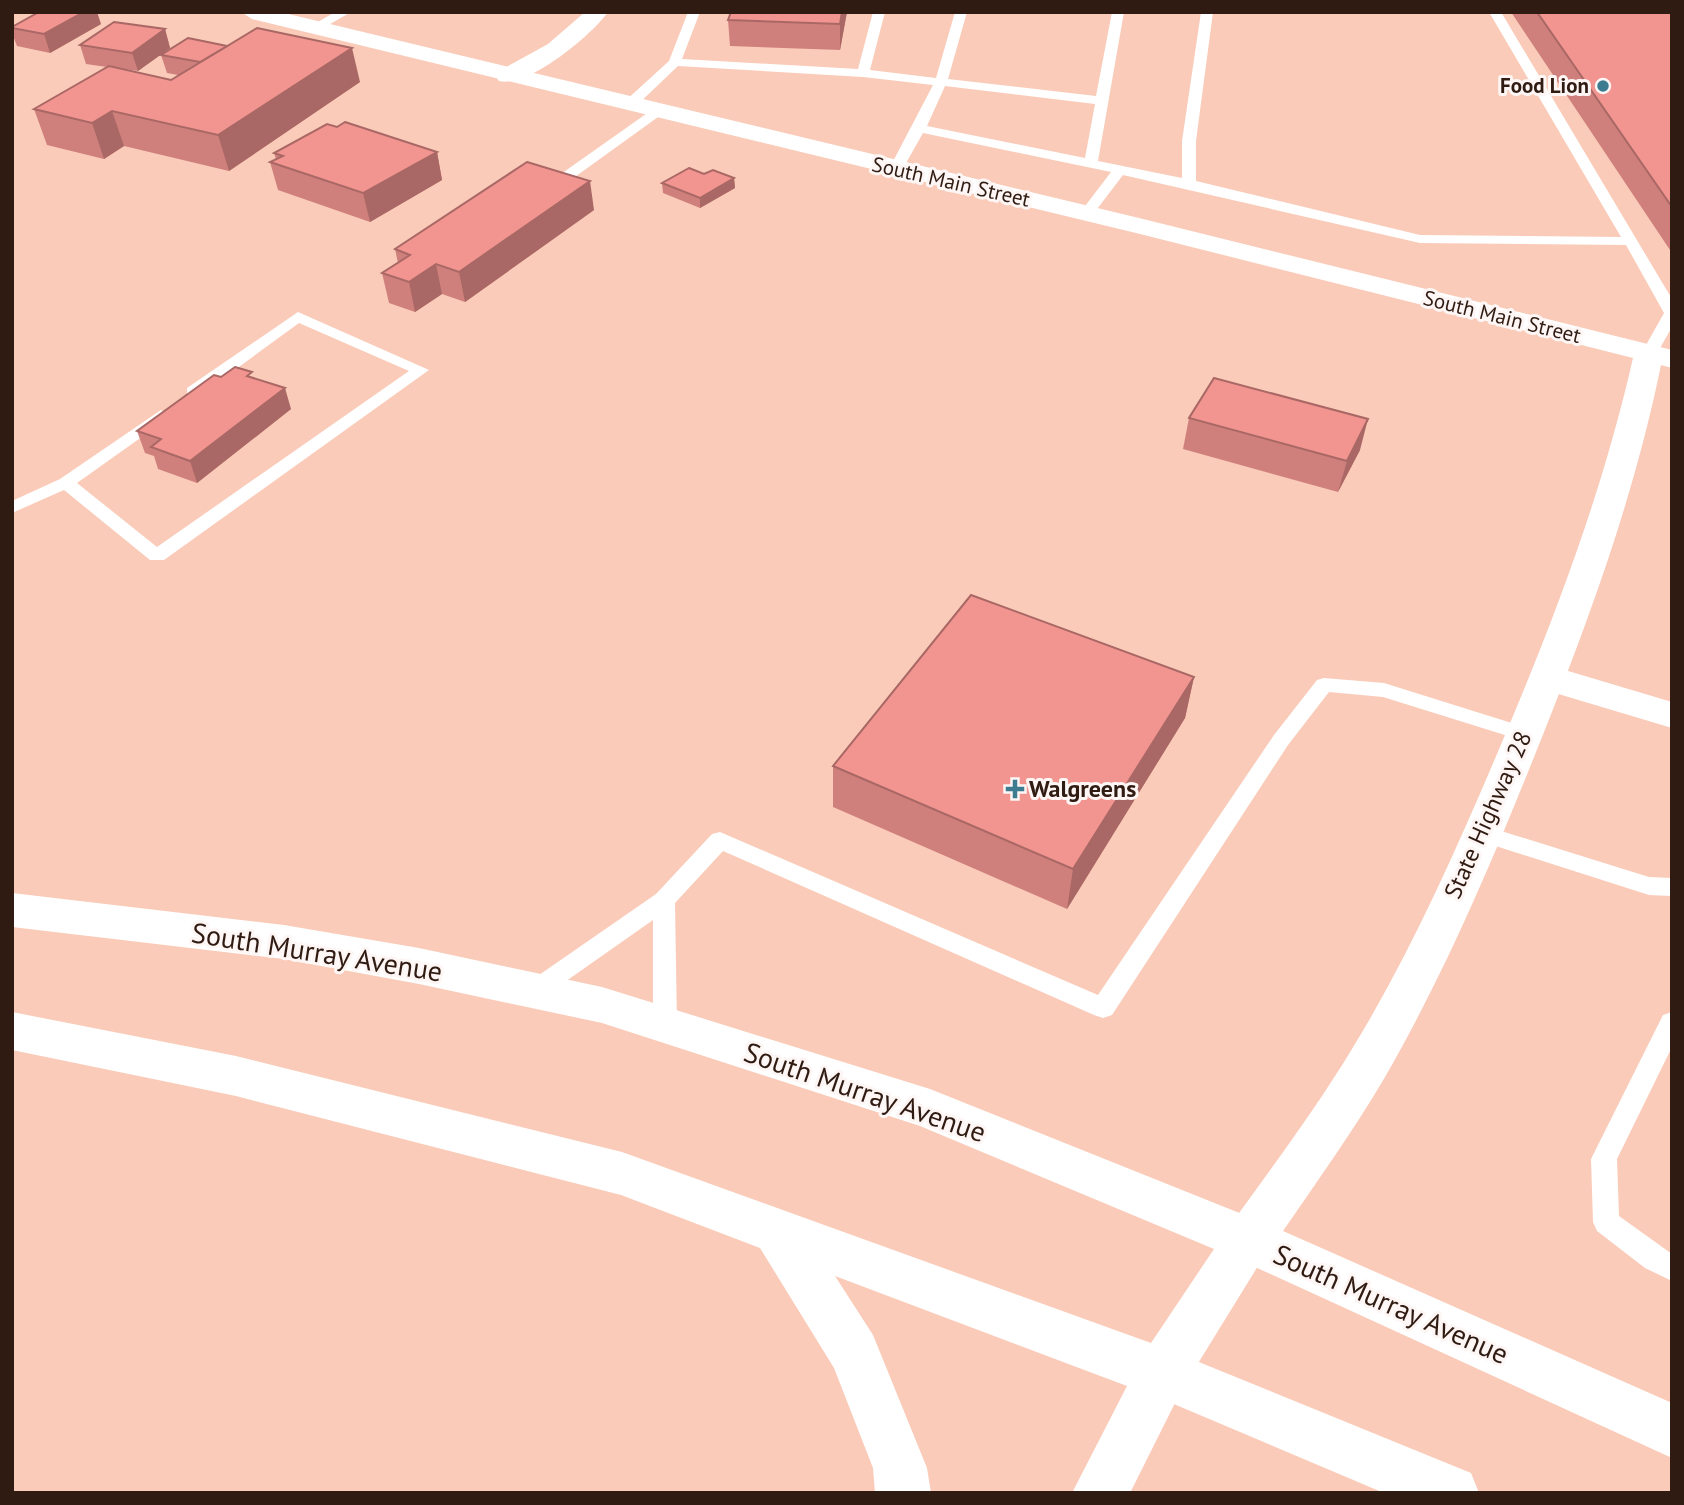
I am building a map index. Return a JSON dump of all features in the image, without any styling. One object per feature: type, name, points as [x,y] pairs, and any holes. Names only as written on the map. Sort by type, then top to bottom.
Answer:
[{"type":"main road","name":"South Main Street","points":[[252,12],[1660,356]]},
{"type":"main road","points":[[507,76],[556,50],[583,29],[597,12]]},
{"type":"main road","name":"State Highway 28","points":[[1100,1493],[1162,1373],[1249,1240],[1343,1105],[1416,976],[1482,833],[1548,678],[1660,356]]},
{"type":"main road","points":[[1548,678],[1672,715]]},
{"type":"main road","name":"South Murray Avenue","points":[[12,910],[284,942],[602,1005],[930,1109],[1249,1240],[1672,1430]]},
{"type":"main road","points":[[12,1031],[236,1076],[622,1174],[1162,1373],[1451,1493]]},
{"type":"main road","points":[[778,1232],[855,1353],[900,1468],[903,1493]]},
{"type":"lane","points":[[314,28],[345,12]]},
{"type":"lane","points":[[629,105],[675,62],[694,12]]},
{"type":"lane","points":[[863,73],[879,12]]},
{"type":"lane","points":[[896,169],[941,82],[961,12]]},
{"type":"lane","points":[[1091,163],[1118,12]]},
{"type":"lane","points":[[1189,184],[1189,141],[1207,12]]},
{"type":"lane","points":[[1494,12],[1672,313],[1660,356]]},
{"type":"lane","points":[[675,62],[863,73],[1103,101]]},
{"type":"lane","points":[[556,184],[658,112]]},
{"type":"lane","points":[[919,128],[1189,184],[1420,239],[1630,241]]},
{"type":"lane","points":[[1086,214],[1119,171]]},
{"type":"lane","points":[[12,508],[66,483],[298,317],[421,370],[157,556],[66,483]]},
{"type":"lane","points":[[534,991],[663,900],[720,840],[1103,1008],[1281,740],[1324,685],[1384,690],[1524,734]]},
{"type":"lane","points":[[1482,833],[1649,886],[1672,887]]},
{"type":"lane","points":[[663,900],[664,1025]]},
{"type":"lane","points":[[1672,1022],[1604,1159],[1605,1222],[1655,1259],[1672,1268]]},
{"type":"building","points":[[39,12],[84,12],[44,34],[12,28]]},
{"type":"building","points":[[731,12],[842,12],[840,24],[728,20]]},
{"type":"building","points":[[1537,12],[1672,12],[1672,207]]},
{"type":"building","points":[[114,22],[165,29],[132,53],[80,45]]},
{"type":"building","points":[[257,28],[352,48],[218,135],[112,111],[92,123],[34,109],[109,66],[171,80]]},
{"type":"building","points":[[188,38],[227,46],[200,62],[161,55]]},
{"type":"building","points":[[345,122],[437,152],[363,193],[270,162],[283,156],[274,153],[327,124],[337,127]]},
{"type":"building","points":[[527,162],[590,181],[459,272],[436,264],[409,282],[382,273],[410,255],[395,249]]},
{"type":"building","points":[[689,168],[704,174],[713,170],[734,178],[700,198],[662,183]]},
{"type":"building","points":[[235,367],[252,372],[247,376],[285,388],[190,461],[151,447],[161,439],[137,431],[214,375],[221,377]]},
{"type":"building","points":[[1214,378],[1368,419],[1347,461],[1189,418]]},
{"type":"building","points":[[971,595],[1194,677],[1073,869],[833,766]]},
{"type":"place","name":"Food Lion","points":[[1603,86]]},
{"type":"place","name":"Walgreens","points":[[1015,789]]}]
